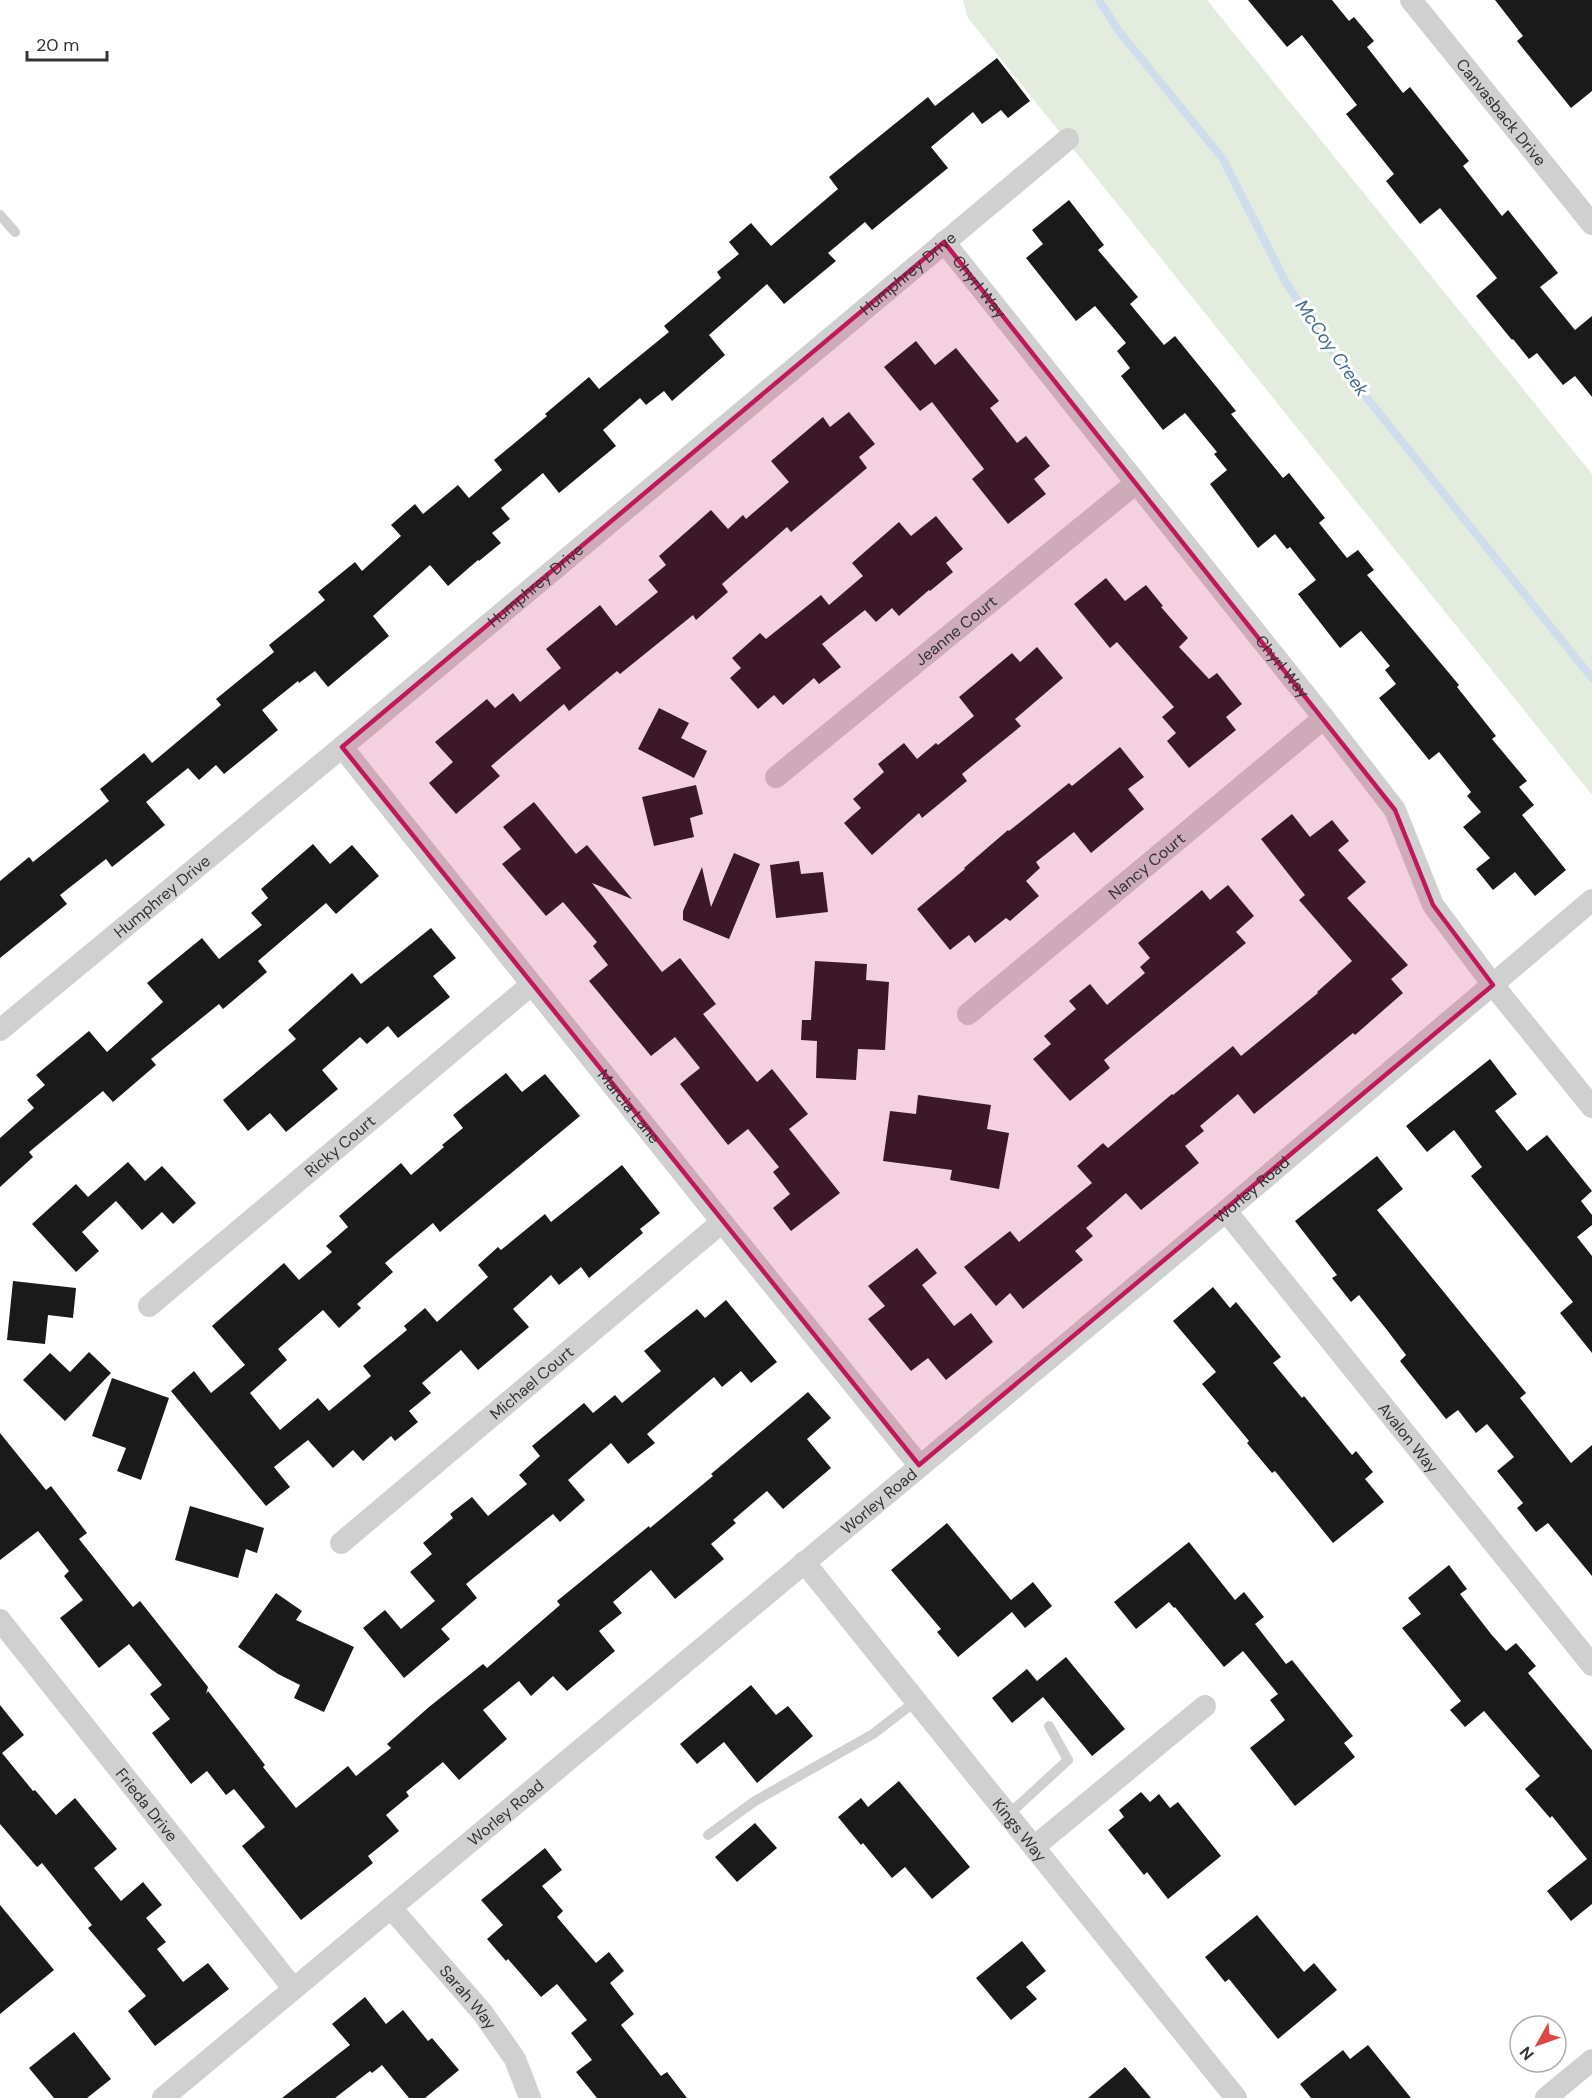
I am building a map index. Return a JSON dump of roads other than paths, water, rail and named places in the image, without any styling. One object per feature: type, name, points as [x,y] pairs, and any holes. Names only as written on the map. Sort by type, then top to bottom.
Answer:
[{"type":"street","name":"Canvasback Drive","points":[[1412,0],[1592,224]]},
{"type":"street","name":"Humphrey Drive","points":[[0,1029],[342,747],[1068,139]]},
{"type":"street","name":"Chyrl Way","points":[[944,242],[1395,810],[1433,905],[1493,985],[1592,1107]]},
{"type":"street","name":"Jeanne Court","points":[[776,777],[1137,483]]},
{"type":"street","name":"Nancy Court","points":[[968,1014],[1324,718]]},
{"type":"street","name":"Marcia Lane","points":[[342,747],[919,1465]]},
{"type":"street","name":"Worley Road","points":[[163,2098],[1226,1211],[1592,900]]},
{"type":"street","name":"Ricky Court","points":[[149,1306],[531,985]]},
{"type":"street","name":"Avalon Way","points":[[1226,1211],[1592,1665]]},
{"type":"street","name":"Michael Court","points":[[341,1543],[722,1222]]},
{"type":"street","name":"Kings Way","points":[[804,1562],[1236,2098]]},
{"type":"street","name":"Frieda Drive","points":[[0,1620],[293,1988]]},
{"type":"street","points":[[1034,1847],[1205,1706]]},
{"type":"street","name":"Sarah Way","points":[[391,1908],[482,2012],[515,2059],[530,2098]]},
{"type":"street","points":[[1546,2098],[1592,2060]]},
{"type":"lane","points":[[0,215],[15,232]]},
{"type":"lane","points":[[708,1835],[755,1801],[873,1734],[915,1701]]},
{"type":"lane","points":[[1008,1815],[1068,1760],[1048,1726]]},
{"type":"waterway","name":"McCoy Creek","points":[[1099,0],[1118,30],[1223,159],[1286,283],[1346,372],[1592,678]]}]
